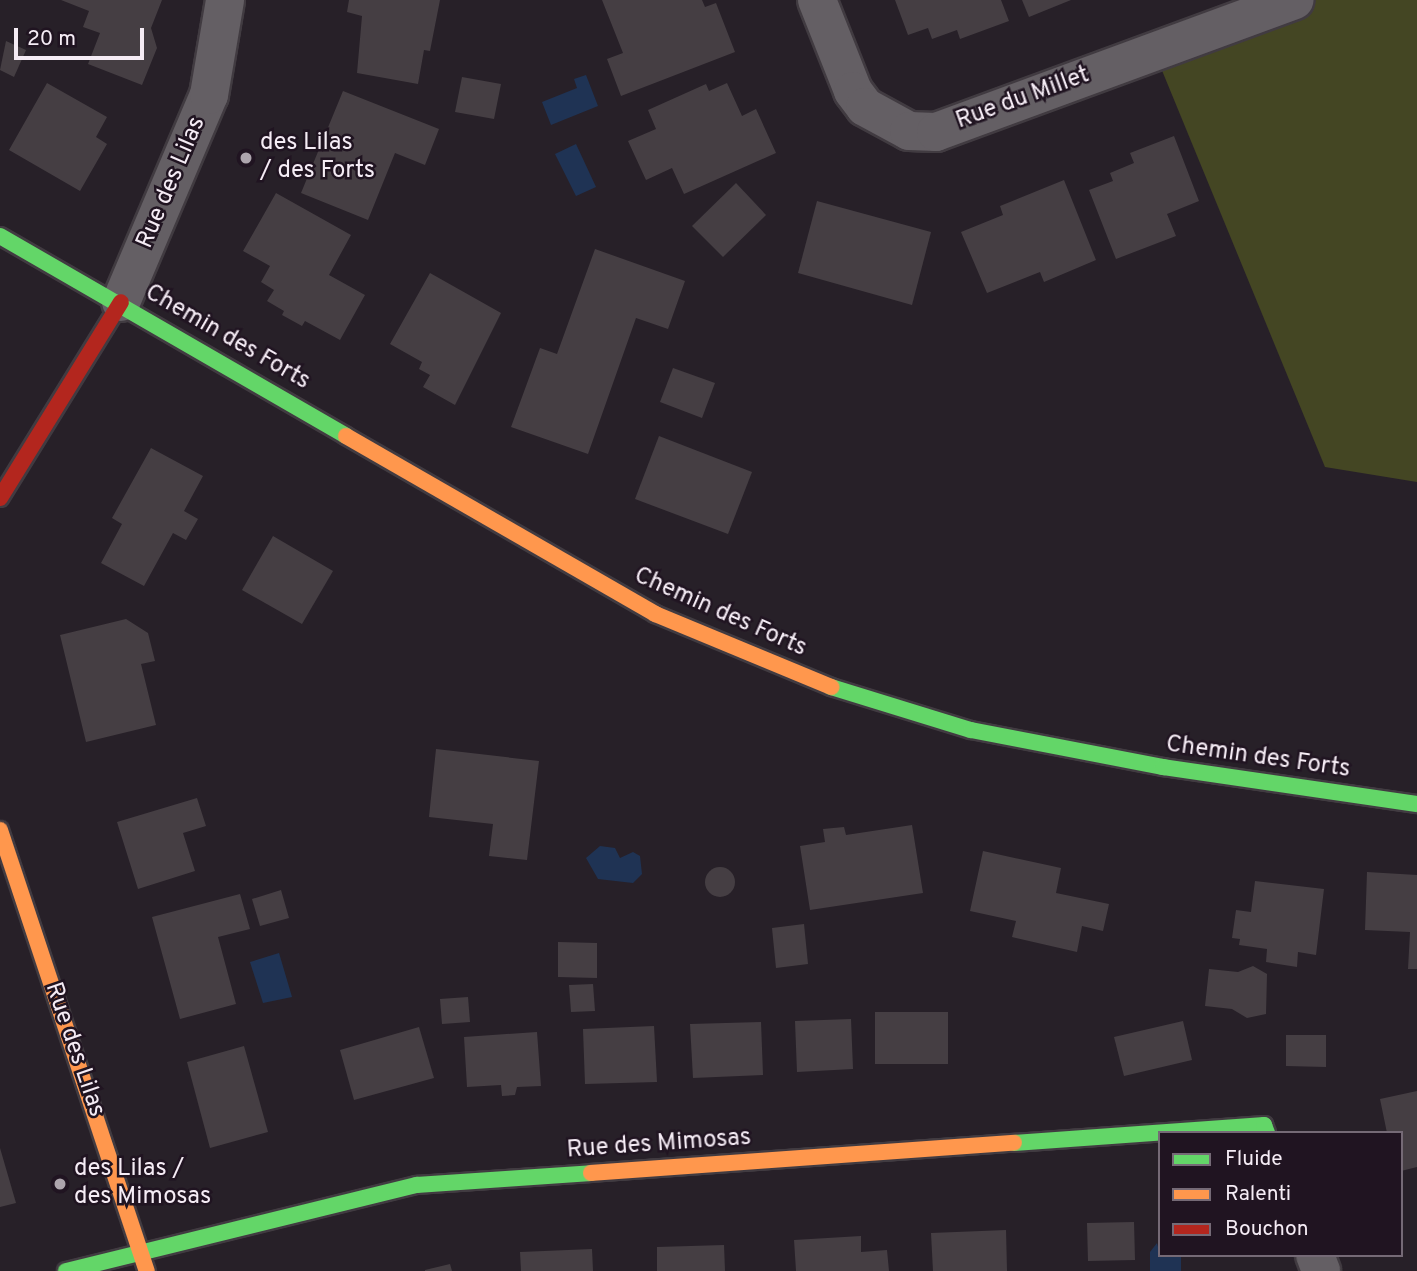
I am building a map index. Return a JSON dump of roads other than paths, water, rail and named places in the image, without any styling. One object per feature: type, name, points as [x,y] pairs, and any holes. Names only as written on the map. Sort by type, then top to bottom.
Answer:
[{"type":"street","name":"Rue des Lilas","points":[[0,498],[121,302],[209,95],[225,0]]},
{"type":"street","name":"Rue du Millet","points":[[817,0],[853,91],[865,107],[909,131],[936,132],[1294,0]]},
{"type":"street","name":"Chemin des Forts","points":[[0,236],[121,302],[655,614],[828,686],[971,730],[1163,767],[1417,804]]},
{"type":"street","name":"Rue des Lilas","points":[[0,830],[147,1271]]},
{"type":"street","name":"Rue des Mimosas","points":[[1235,1131],[1265,1129]]},
{"type":"street","name":"Rue des Mimosas","points":[[66,1271],[417,1185],[1158,1136]]},
{"type":"water","points":[[586,75],[598,106],[551,125],[542,102],[577,88],[574,79]]},
{"type":"water","points":[[576,144],[596,187],[576,196],[555,154]]},
{"type":"water","points":[[600,846],[615,848],[620,858],[633,852],[640,856],[642,874],[633,883],[598,879],[586,858]]},
{"type":"water","points":[[279,953],[292,997],[263,1003],[250,962]]},
{"type":"water","points":[[1157,1243],[1158,1257],[1181,1257],[1181,1271],[1150,1271],[1150,1252]]},
{"type":"place","name":"des Lilas / des Forts","points":[[246,158]]},
{"type":"place","name":"des Lilas / des Mimosas","points":[[60,1184]]}]
